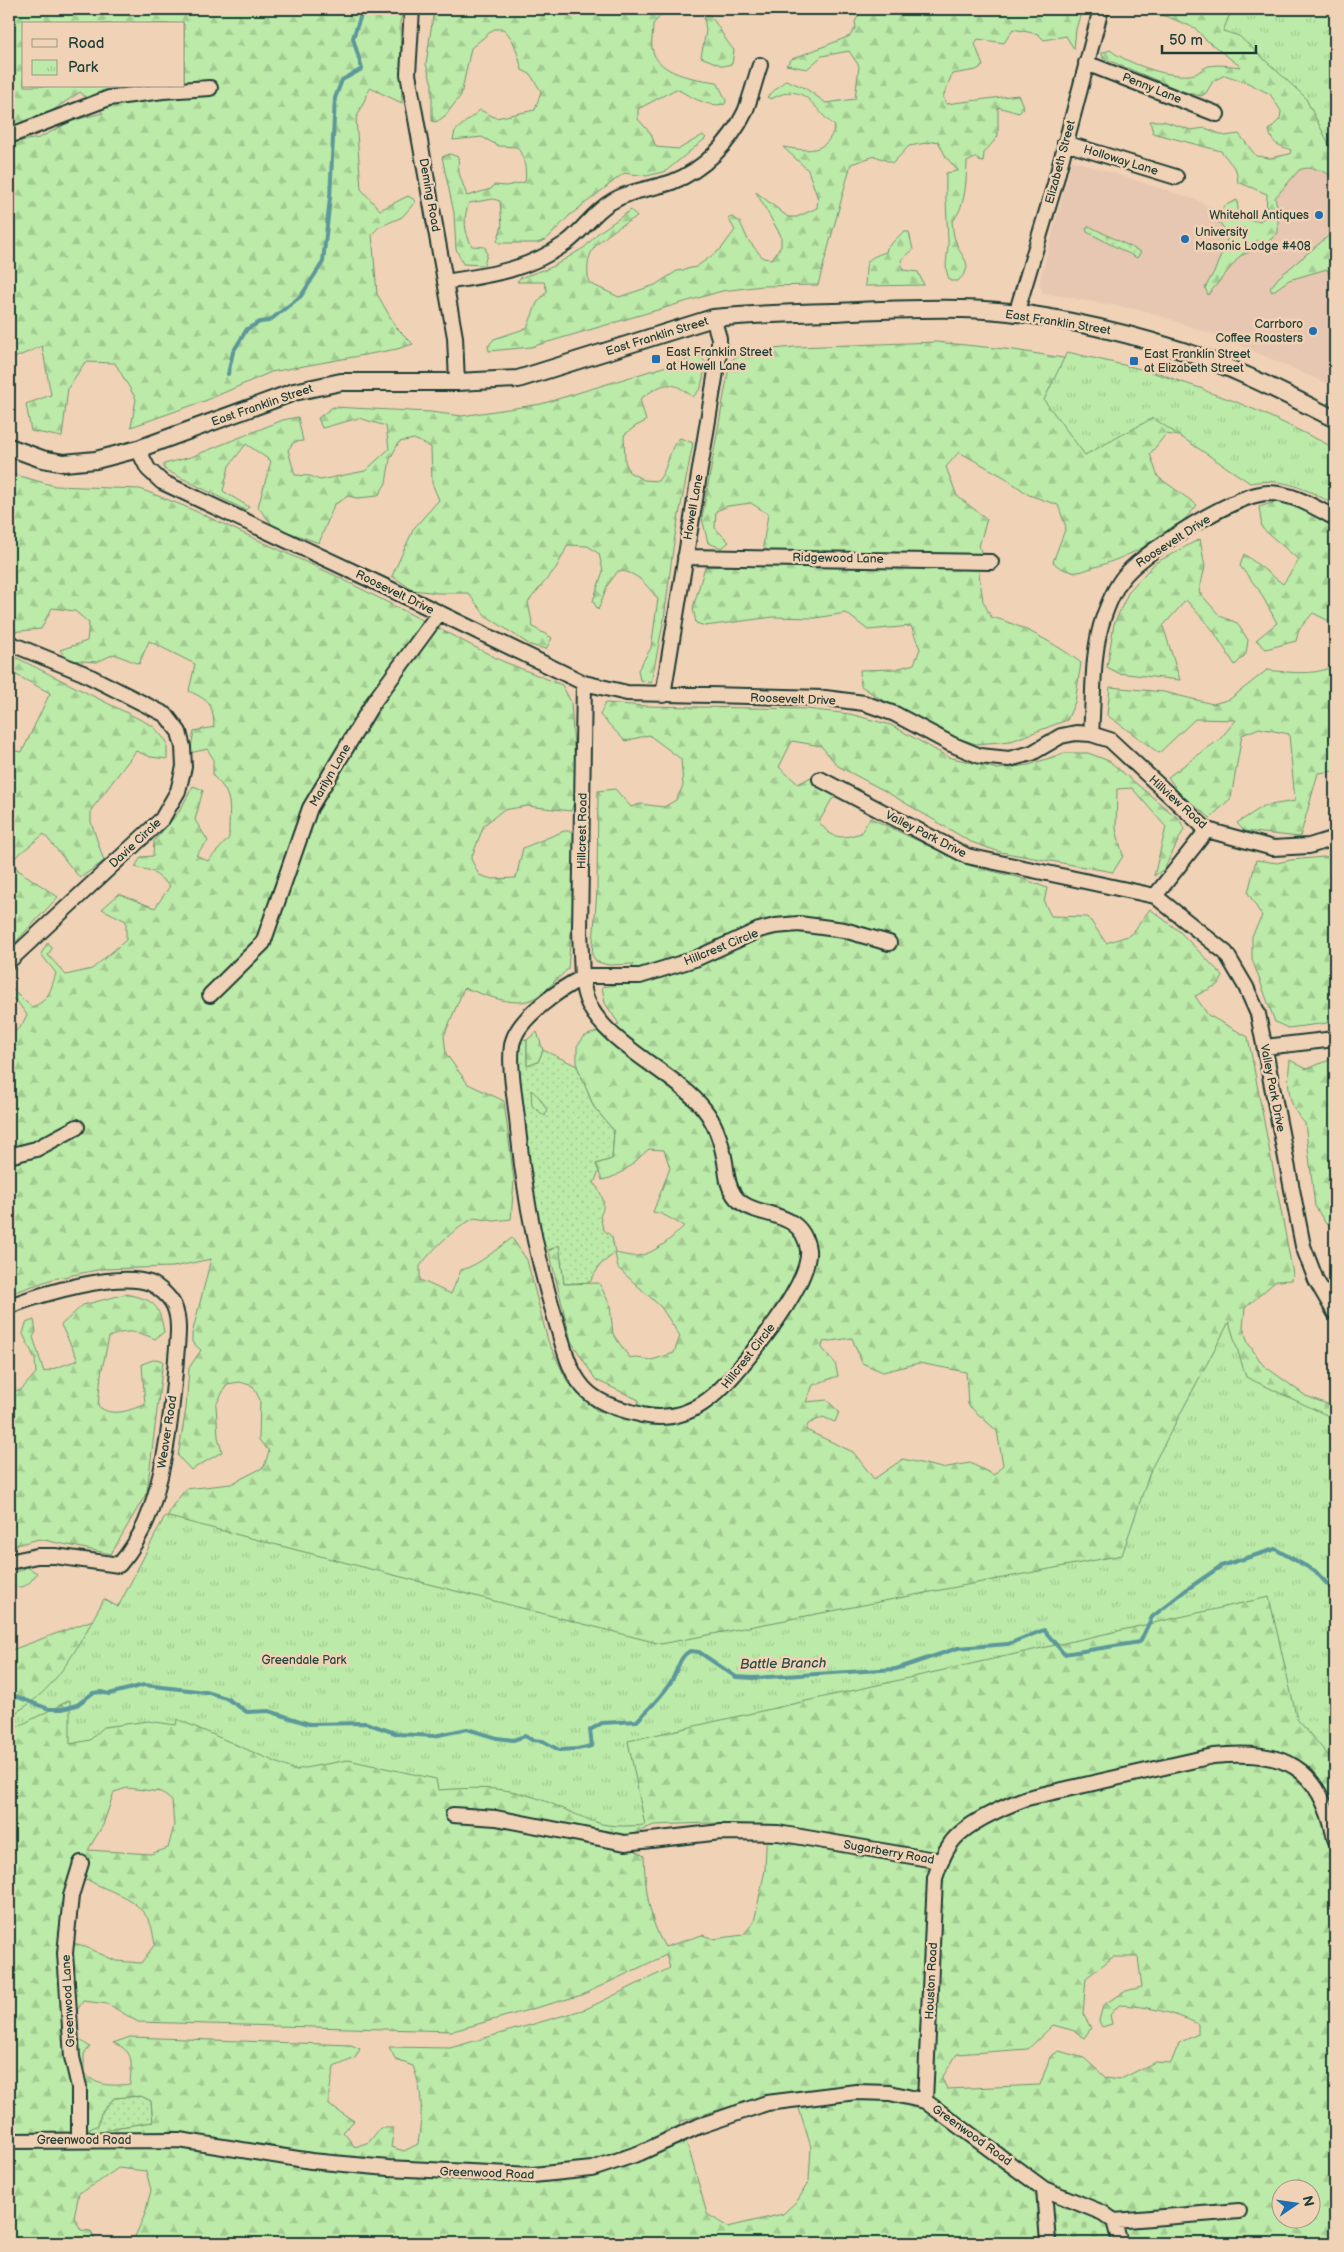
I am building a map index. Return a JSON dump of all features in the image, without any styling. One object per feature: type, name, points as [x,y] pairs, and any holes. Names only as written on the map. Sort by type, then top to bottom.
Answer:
[{"type":"main road","name":"East Franklin Street","points":[[9,447],[42,459],[64,462],[96,460],[138,449],[294,392],[318,386],[366,381],[457,382],[518,379],[714,318],[742,315],[914,308],[964,309],[1016,314],[1108,330],[1182,350],[1239,372],[1335,419]]},
{"type":"street","name":"Deming Road","points":[[412,9],[408,74],[455,336],[457,382]]},
{"type":"street","name":"Elizabeth Street","points":[[1016,314],[1101,9]]},
{"type":"street","name":"Penny Lane","points":[[1086,62],[1217,114]]},
{"type":"street","points":[[445,282],[496,274],[533,262],[568,241],[590,218],[612,202],[636,191],[675,180],[703,164],[732,134],[745,111],[760,65]]},
{"type":"street","points":[[9,136],[109,98],[163,91],[210,88]]},
{"type":"street","name":"Holloway Lane","points":[[1065,143],[1176,177]]},
{"type":"street","name":"Howell Lane","points":[[663,695],[719,353],[719,338],[714,318]]},
{"type":"street","name":"Roosevelt Drive","points":[[138,449],[148,470],[162,482],[584,683],[627,693],[825,698],[864,703],[895,714],[951,744],[980,756],[1009,759],[1032,753],[1061,736],[1076,733],[1091,734],[1097,647],[1104,616],[1126,574],[1144,557],[1188,529],[1251,496],[1267,493],[1296,498],[1335,518]]},
{"type":"street","name":"Ridgewood Lane","points":[[685,556],[991,562]]},
{"type":"street","name":"Marilyn Lane","points":[[210,995],[263,943],[310,808],[373,703],[439,613]]},
{"type":"street","name":"Davie Circle","points":[[9,643],[83,673],[166,715],[179,732],[184,767],[178,791],[162,819],[9,961]]},
{"type":"street","name":"Hillcrest Road","points":[[582,978],[580,930],[584,683]]},
{"type":"street","name":"Hillview Road","points":[[1091,734],[1110,740],[1207,830],[1273,848],[1309,846],[1335,838]]},
{"type":"street","name":"Valley Park Drive","points":[[820,779],[967,856],[1155,896],[1226,953],[1246,987],[1258,1014],[1303,1246],[1316,1280],[1335,1313]]},
{"type":"street","points":[[1155,896],[1207,830]]},
{"type":"street","name":"Hillcrest Circle","points":[[582,978],[586,999],[593,1013],[613,1034],[690,1095],[704,1109],[721,1142],[727,1182],[734,1195],[741,1202],[779,1215],[795,1225],[804,1235],[808,1248],[808,1261],[805,1273],[767,1334],[718,1393],[695,1408],[680,1414],[648,1416],[605,1404],[588,1392],[575,1375],[567,1358],[540,1270],[521,1162],[510,1049],[518,1029],[528,1018],[569,984],[582,978],[590,976],[640,976],[695,959],[759,930],[775,926],[799,924],[844,930],[889,943]]},
{"type":"street","points":[[1265,1047],[1335,1039]]},
{"type":"street","points":[[9,1156],[36,1148],[78,1127]]},
{"type":"street","name":"Weaver Road","points":[[9,1306],[86,1284],[132,1279],[151,1283],[165,1293],[174,1307],[178,1327],[172,1412],[163,1463],[150,1510],[137,1540],[119,1565],[56,1556],[37,1556],[9,1562]]},
{"type":"street","name":"Sugarberry Road","points":[[453,1815],[496,1818],[625,1843],[721,1832],[778,1833],[940,1861],[952,1841],[1002,1806],[1027,1798],[1213,1756],[1239,1753],[1271,1757],[1298,1767],[1315,1786],[1324,1801],[1335,1839]]},
{"type":"street","name":"Houston Road","points":[[925,2101],[935,1878],[940,1861]]},
{"type":"street","name":"Greenwood Lane","points":[[79,2140],[79,2087],[72,2057],[65,1953],[70,1896],[81,1863]]},
{"type":"street","name":"Greenwood Road","points":[[9,2141],[179,2140],[311,2161],[379,2168],[533,2175],[592,2168],[608,2164],[640,2153],[699,2126],[767,2103],[856,2092],[890,2093],[925,2101],[1044,2188],[1103,2213],[1114,2221]]},
{"type":"street","points":[[1044,2188],[1048,2243]]},
{"type":"street","points":[[1120,2243],[1114,2221],[1239,2211]]},
{"type":"shaded area","points":[[1315,116],[1335,156],[1335,387],[1223,338],[1146,311],[1043,293],[1039,284],[1072,160],[1197,200],[1254,231]]},
{"type":"green space","points":[[9,9],[403,9],[400,23],[402,103],[370,88],[356,119],[361,189],[380,210],[408,196],[416,201],[402,217],[379,227],[372,234],[377,294],[396,327],[413,344],[397,349],[271,372],[207,400],[131,427],[136,399],[115,363],[85,362],[68,388],[62,437],[31,431],[26,404],[51,395],[42,346],[12,359],[9,372],[9,143],[39,138],[74,120],[103,113],[80,92],[44,116],[9,127]]},
{"type":"green space","points":[[434,9],[512,9],[534,14],[540,9],[667,9],[653,24],[652,48],[655,57],[669,70],[689,77],[717,82],[726,100],[725,104],[706,103],[676,89],[638,109],[638,119],[651,134],[656,147],[679,149],[703,135],[706,138],[666,171],[647,176],[624,173],[569,216],[546,240],[537,243],[500,243],[497,241],[502,226],[500,201],[493,199],[469,203],[465,219],[467,235],[472,246],[485,247],[487,254],[484,265],[463,264],[456,249],[454,213],[442,157],[450,154],[458,157],[459,173],[467,196],[491,189],[494,185],[506,186],[525,182],[524,163],[517,147],[499,146],[482,137],[453,140],[455,131],[480,110],[496,118],[535,110],[541,91],[530,74],[522,70],[516,48],[507,33],[503,29],[494,29],[471,48],[461,95],[445,116],[436,122],[432,121],[432,84],[426,64]]},
{"type":"green space","points":[[695,9],[702,10],[712,19],[734,50],[732,64],[723,66],[701,57],[706,31],[704,16]]},
{"type":"green space","points":[[862,9],[1082,9],[1076,29],[1074,49],[1066,36],[1044,40],[1038,34],[1013,29],[1004,43],[978,39],[975,44],[983,66],[976,70],[952,74],[943,97],[946,104],[1018,95],[1024,108],[1019,113],[998,107],[998,136],[984,153],[983,162],[979,161],[977,157],[967,162],[963,202],[952,222],[955,240],[967,266],[958,281],[950,281],[946,270],[948,239],[946,173],[958,171],[946,157],[938,141],[909,146],[893,163],[875,156],[851,164],[818,285],[762,286],[722,291],[531,347],[489,351],[488,346],[494,339],[527,328],[537,303],[547,291],[544,282],[517,282],[520,278],[552,267],[585,247],[598,233],[631,210],[637,217],[600,241],[592,251],[588,262],[589,283],[619,297],[655,285],[677,271],[696,267],[721,249],[735,230],[728,218],[733,217],[740,222],[748,240],[763,258],[772,259],[781,246],[781,236],[756,192],[788,217],[797,217],[817,208],[818,199],[808,170],[783,147],[815,149],[827,142],[835,126],[808,99],[801,95],[793,93],[783,94],[771,99],[767,97],[786,80],[805,88],[826,103],[855,99],[859,66],[849,51],[822,56],[807,69],[786,65],[792,59],[850,36],[856,27],[855,22]]},
{"type":"green space","points":[[1135,9],[1335,9],[1335,180],[1319,170],[1308,168],[1299,170],[1275,198],[1278,208],[1278,233],[1263,246],[1240,256],[1208,295],[1205,288],[1215,270],[1228,237],[1228,232],[1217,221],[1224,206],[1237,200],[1239,219],[1259,221],[1266,217],[1267,194],[1238,182],[1236,170],[1221,151],[1153,133],[1150,121],[1163,121],[1191,130],[1205,128],[1225,136],[1239,134],[1256,156],[1270,158],[1290,154],[1291,150],[1274,142],[1270,135],[1269,130],[1280,119],[1281,111],[1270,94],[1248,83],[1225,75],[1213,81],[1206,93],[1201,96],[1182,91],[1103,58],[1102,53],[1110,50],[1151,70],[1175,75],[1195,74],[1205,67],[1213,65],[1241,67],[1205,39],[1195,28],[1168,17]]},
{"type":"green space","points":[[1232,9],[1335,9],[1335,156],[1305,97],[1239,36],[1223,31]]},
{"type":"green space","points":[[1089,226],[1141,252],[1137,258],[1087,232],[1086,228]]},
{"type":"green space","points":[[1335,227],[1335,280],[1331,280],[1327,269],[1289,280],[1272,292],[1270,288],[1279,277],[1332,233]]},
{"type":"green space","points":[[903,232],[909,232],[913,250],[901,260],[903,270],[918,272],[924,285],[865,286],[866,267],[869,260],[886,252],[887,248]]},
{"type":"green space","points":[[936,342],[1014,350],[1155,371],[1288,428],[1206,440],[1166,434],[1150,454],[1158,477],[1197,505],[1177,526],[1135,552],[1079,572],[1064,569],[1053,562],[1066,527],[1058,505],[1029,495],[1004,477],[959,452],[946,467],[957,496],[987,519],[979,546],[982,554],[979,574],[983,601],[991,617],[1014,624],[1038,636],[1062,649],[1081,663],[1075,702],[1067,720],[1011,741],[976,744],[949,735],[879,698],[861,686],[860,670],[896,669],[914,664],[920,649],[911,626],[868,630],[846,613],[815,618],[773,617],[705,626],[696,623],[693,608],[705,567],[782,564],[763,546],[768,514],[751,503],[728,506],[716,511],[715,528],[729,542],[722,548],[708,543],[702,518],[730,362],[734,358],[751,351],[795,347]]},
{"type":"green space","points":[[1067,352],[1145,370],[1203,389],[1260,412],[1335,448],[1335,505],[1305,489],[1284,483],[1250,483],[1153,418],[1085,455],[1044,400]]},
{"type":"green space","points":[[700,356],[706,363],[701,388],[693,397],[672,385],[661,386],[655,389],[640,399],[646,421],[624,435],[625,461],[629,472],[644,480],[658,481],[665,470],[676,441],[680,438],[693,443],[674,541],[664,619],[651,683],[640,680],[638,670],[651,648],[658,599],[636,576],[631,573],[618,571],[607,586],[598,610],[593,601],[603,571],[599,554],[588,546],[568,545],[556,568],[528,602],[533,627],[552,638],[546,649],[530,645],[485,615],[468,593],[438,593],[413,590],[392,576],[414,528],[439,500],[432,483],[431,447],[414,439],[399,442],[390,459],[386,483],[378,496],[357,498],[348,496],[334,505],[319,543],[274,527],[258,507],[271,461],[246,444],[229,466],[223,491],[249,507],[245,510],[164,469],[164,464],[191,457],[283,420],[298,417],[303,441],[294,442],[288,450],[295,475],[310,476],[320,480],[365,471],[389,449],[386,426],[359,418],[322,428],[318,418],[333,407],[430,412],[462,416],[541,404]]},
{"type":"green space","points":[[9,473],[55,486],[140,489],[184,506],[334,575],[502,661],[562,685],[571,702],[577,794],[571,811],[527,806],[503,810],[484,825],[471,859],[479,875],[492,879],[516,878],[523,848],[564,831],[579,831],[568,969],[533,999],[525,1001],[517,1002],[498,999],[464,988],[444,1036],[446,1054],[468,1084],[504,1101],[514,1181],[511,1219],[494,1221],[474,1218],[466,1223],[438,1245],[426,1258],[420,1266],[420,1280],[451,1294],[461,1270],[481,1261],[512,1238],[527,1260],[548,1341],[567,1381],[596,1410],[629,1418],[639,1400],[596,1380],[571,1341],[549,1251],[559,1245],[564,1284],[599,1283],[610,1305],[613,1334],[629,1357],[652,1360],[674,1353],[680,1336],[661,1307],[618,1268],[615,1253],[638,1256],[651,1252],[684,1226],[662,1214],[653,1212],[670,1168],[664,1150],[649,1149],[622,1172],[602,1180],[596,1164],[612,1159],[614,1131],[594,1107],[577,1066],[577,1046],[585,1036],[619,1024],[605,1003],[602,987],[622,984],[634,964],[609,965],[597,962],[592,955],[597,891],[598,791],[615,789],[631,807],[640,804],[664,807],[676,800],[683,786],[681,759],[649,735],[625,741],[600,715],[605,703],[645,706],[806,709],[850,714],[891,725],[948,757],[998,769],[1029,765],[1064,753],[1088,753],[1109,761],[1180,820],[1184,829],[1164,869],[1154,876],[1166,827],[1132,788],[1117,789],[1116,829],[1123,856],[1113,872],[1000,852],[971,842],[885,791],[838,766],[821,746],[792,741],[779,767],[798,784],[813,776],[818,785],[840,796],[832,799],[819,822],[833,835],[843,837],[861,833],[870,818],[971,866],[1021,878],[1047,888],[1044,902],[1051,916],[1088,917],[1106,943],[1131,935],[1150,909],[1179,931],[1223,976],[1219,984],[1195,996],[1208,1015],[1248,1037],[1293,1274],[1292,1280],[1276,1281],[1245,1308],[1243,1327],[1248,1343],[1263,1365],[1306,1396],[1335,1407],[1335,2243],[122,2243],[134,2239],[145,2214],[151,2190],[146,2171],[118,2168],[79,2193],[74,2217],[81,2230],[91,2231],[96,2243],[9,2243],[9,1651],[109,1614],[131,1592],[173,1505],[186,1489],[231,1484],[264,1467],[269,1451],[259,1440],[260,1400],[253,1386],[240,1382],[227,1384],[216,1405],[218,1437],[222,1452],[191,1470],[178,1456],[186,1409],[189,1368],[201,1350],[192,1342],[192,1334],[211,1259],[173,1267],[102,1269],[53,1279],[9,1294],[9,1037],[21,1026],[27,1015],[16,1000],[9,998],[9,988],[15,991],[31,1007],[46,998],[56,973],[41,954],[48,942],[52,948],[48,955],[66,975],[92,969],[126,940],[126,921],[102,909],[119,894],[155,908],[170,886],[152,871],[135,867],[141,857],[153,856],[154,841],[179,812],[193,786],[203,790],[195,820],[208,841],[196,855],[208,861],[229,838],[230,811],[228,797],[220,783],[213,776],[213,758],[207,749],[190,753],[194,731],[214,727],[213,713],[209,704],[189,691],[195,664],[149,641],[139,664],[114,654],[97,662],[68,660],[60,650],[87,641],[89,623],[75,611],[52,608],[41,629],[9,632]],"holes":[[[852,1338],[862,1363],[883,1372],[919,1363],[966,1372],[968,1405],[997,1431],[1003,1465],[994,1475],[970,1463],[942,1468],[903,1459],[874,1479],[853,1452],[806,1430],[808,1424],[823,1417],[835,1422],[839,1412],[827,1400],[806,1402],[813,1385],[838,1376],[835,1363],[822,1348],[823,1342]],[[127,1788],[161,1792],[172,1801],[174,1826],[168,1848],[151,1854],[88,1850],[103,1825],[114,1792]],[[707,1823],[767,1825],[765,1870],[754,1922],[743,1935],[714,1939],[702,1935],[665,1947],[655,1926],[649,1903],[645,1880],[644,1856],[636,1851],[637,1832],[654,1825]],[[88,1880],[130,1900],[144,1913],[150,1923],[155,1944],[141,1963],[116,1961],[81,1945],[60,1940],[66,1887]],[[666,1955],[670,1968],[586,2009],[450,2048],[389,2047],[396,2060],[413,2066],[419,2086],[421,2114],[418,2144],[404,2151],[391,2147],[394,2128],[380,2128],[369,2142],[355,2147],[343,2132],[354,2121],[329,2105],[329,2093],[334,2067],[355,2058],[360,2049],[351,2045],[130,2037],[113,2043],[129,2054],[131,2064],[130,2084],[117,2085],[100,2083],[89,2078],[84,2073],[84,2054],[90,2047],[76,2037],[76,2012],[83,2001],[108,2004],[138,2022],[453,2031],[582,1995]],[[1113,1957],[1138,1957],[1142,1987],[1126,1991],[1103,2005],[1099,2021],[1102,2027],[1112,2024],[1110,2015],[1119,2005],[1149,2008],[1179,2016],[1198,2024],[1198,2034],[1179,2043],[1171,2063],[1155,2062],[1119,2080],[1106,2078],[1084,2058],[1059,2051],[1050,2057],[1040,2085],[947,2089],[942,2078],[957,2054],[1028,2049],[1053,2025],[1075,2031],[1084,2038],[1091,2028],[1083,2014],[1086,1978]],[[141,2096],[151,2101],[153,2122],[114,2128],[94,2135],[88,2130],[98,2125],[101,2113],[114,2098]],[[798,2105],[811,2147],[809,2181],[798,2200],[783,2214],[728,2227],[707,2214],[679,2122],[731,2106]]]},
{"type":"green space","points":[[1278,501],[1295,505],[1335,527],[1335,624],[1313,613],[1299,629],[1296,641],[1266,649],[1256,640],[1277,623],[1259,590],[1240,566],[1244,554],[1283,584],[1299,560],[1262,528],[1259,507]]},
{"type":"green space","points":[[1200,539],[1205,567],[1199,592],[1220,616],[1237,623],[1248,640],[1246,654],[1235,665],[1212,629],[1186,600],[1163,626],[1180,680],[1118,673],[1107,667],[1114,624],[1129,591],[1155,563]]},
{"type":"green space","points":[[17,658],[153,726],[167,742],[167,759],[151,757],[136,751],[91,810],[91,822],[104,861],[80,878],[44,834],[12,860],[18,870],[58,897],[9,949],[9,823],[11,820],[9,807],[9,750],[22,752],[50,693],[9,671]]},
{"type":"green space","points":[[1331,667],[1335,669],[1335,774],[1334,771],[1318,773],[1300,837],[1244,831],[1237,823],[1264,806],[1295,801],[1289,734],[1259,728],[1242,735],[1231,798],[1210,818],[1179,793],[1168,777],[1220,739],[1236,720],[1195,719],[1159,753],[1107,715],[1110,687],[1164,692],[1213,704],[1230,699],[1267,670],[1316,672]]},
{"type":"green space","points":[[1335,856],[1335,1022],[1288,1028],[1275,1022],[1252,959],[1252,936],[1262,916],[1248,893],[1256,860],[1277,863]]},
{"type":"green space","points":[[537,1032],[543,1050],[538,1062],[527,1066],[527,1040]]},
{"type":"green space","points":[[521,1038],[527,1040],[527,1065],[538,1062],[543,1050],[577,1066],[594,1107],[614,1131],[612,1159],[596,1164],[599,1171],[594,1183],[603,1199],[600,1216],[603,1229],[612,1237],[615,1253],[600,1265],[590,1282],[564,1284],[559,1246],[545,1251],[531,1177],[519,1079]]},
{"type":"green space","points":[[1335,1058],[1335,1222],[1326,1224],[1315,1206],[1305,1123],[1292,1102],[1289,1077],[1290,1060],[1306,1069]]},
{"type":"green space","points":[[531,1090],[539,1097],[547,1110],[545,1116],[532,1106]]},
{"type":"green space","points":[[126,1294],[154,1304],[160,1314],[164,1332],[155,1339],[132,1332],[109,1337],[101,1374],[98,1406],[109,1412],[121,1412],[145,1405],[142,1364],[156,1359],[163,1361],[147,1492],[111,1554],[39,1539],[9,1547],[9,1391],[21,1390],[36,1373],[35,1359],[23,1334],[26,1323],[34,1320],[36,1332],[33,1337],[44,1372],[78,1360],[61,1325],[83,1305]]},
{"type":"green space","name":"Greendale Park","points":[[1229,1322],[1246,1377],[1335,1419],[1335,1763],[1297,1719],[1269,1597],[628,1741],[645,1825],[618,1826],[602,1824],[537,1798],[505,1790],[472,1788],[438,1790],[436,1779],[348,1760],[294,1770],[177,1719],[176,1725],[148,1721],[104,1727],[90,1740],[70,1744],[70,1700],[9,1731],[9,1716],[41,1694],[54,1680],[76,1649],[104,1599],[118,1607],[165,1516],[661,1644],[1122,1555],[1151,1469]]},
{"type":"green space","points":[[27,1567],[37,1573],[31,1581],[22,1587],[9,1585],[9,1577],[12,1573]]},
{"type":"green space","points":[[141,2096],[151,2101],[153,2122],[114,2128],[94,2136],[88,2129],[98,2125],[101,2113],[114,2098]]},
{"type":"green space","points":[[1044,2189],[1103,2213],[1120,2243],[1048,2243]]},
{"type":"waterway","points":[[228,374],[233,352],[247,329],[260,322],[269,321],[301,296],[323,262],[330,198],[335,98],[342,80],[362,69],[353,38],[363,9]]},
{"type":"waterway","name":"Battle Branch","points":[[9,1698],[15,1696],[49,1709],[62,1709],[77,1705],[93,1693],[109,1694],[144,1685],[206,1692],[226,1698],[247,1712],[269,1711],[309,1724],[366,1723],[398,1734],[434,1736],[467,1729],[497,1738],[513,1740],[525,1736],[532,1740],[543,1741],[559,1750],[577,1749],[592,1746],[590,1730],[602,1723],[637,1721],[666,1690],[682,1659],[690,1651],[699,1652],[736,1677],[753,1678],[896,1669],[958,1648],[1008,1644],[1044,1630],[1064,1654],[1140,1642],[1152,1617],[1186,1590],[1221,1566],[1275,1549],[1315,1571],[1335,1592]]},
{"type":"place","name":"Whitehall Antiques","points":[[1319,215]]},
{"type":"place","name":"University Masonic Lodge #408","points":[[1185,239]]},
{"type":"place","name":"Carrboro Coffee Roasters","points":[[1313,331]]},
{"type":"place","name":"East Franklin Street at Howell Lane","points":[[656,359]]},
{"type":"place","name":"East Franklin Street at Elizabeth Street","points":[[1134,361]]}]
